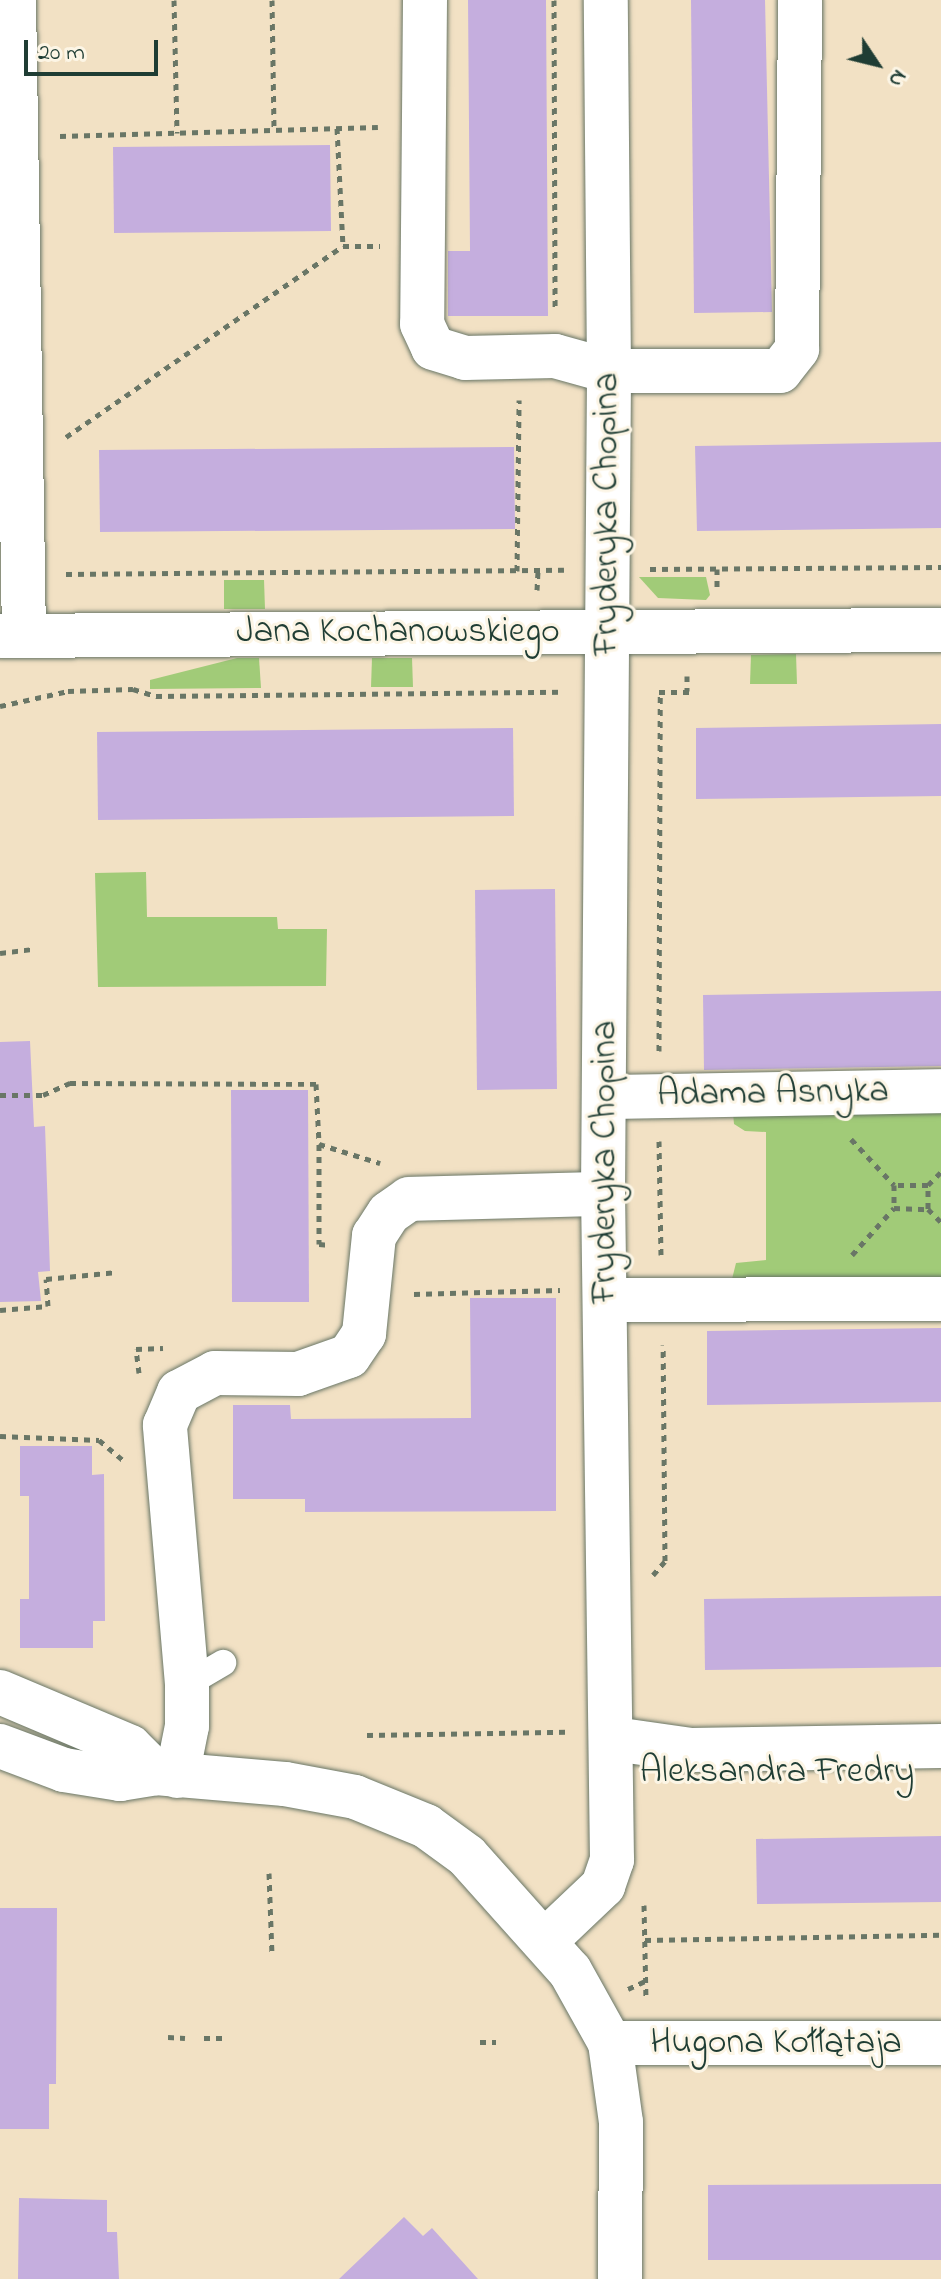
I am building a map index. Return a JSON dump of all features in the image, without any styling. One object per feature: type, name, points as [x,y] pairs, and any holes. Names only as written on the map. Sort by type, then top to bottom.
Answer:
[{"type":"street","points":[[12,635],[22,465],[14,0]]},
{"type":"street","points":[[425,0],[422,324],[433,348],[444,354],[536,356],[609,371],[780,371],[797,349],[800,0]]},
{"type":"street","name":"Fryderyka Chopina","points":[[546,1940],[603,1886],[612,1860],[612,1672],[588,1295],[603,1194],[606,1097],[609,371],[606,0]]},
{"type":"street","name":"Jana Kochanowskiego","points":[[12,635],[941,630]]},
{"type":"street","name":"Adama Asnyka","points":[[606,1097],[941,1091]]},
{"type":"street","points":[[166,1774],[205,1673],[168,1458],[165,1425],[172,1402],[186,1385],[215,1373],[298,1374],[325,1368],[349,1356],[364,1334],[374,1236],[389,1213],[409,1199],[603,1194]]},
{"type":"street","points":[[588,1295],[662,1301],[941,1299]]},
{"type":"street","points":[[0,1692],[130,1747],[166,1774]]},
{"type":"street","points":[[0,1746],[64,1770],[120,1779],[166,1774],[316,1788],[393,1809],[467,1856],[546,1940],[629,2044],[621,2122],[620,2279]]},
{"type":"street","points":[[614,1757],[691,1750],[941,1746]]},
{"type":"street","name":"Aleksandra Fredry","points":[[614,1757],[941,1772]]},
{"type":"street","name":"Hugona Kołłątaja","points":[[629,2044],[941,2043]]},
{"type":"path","points":[[174,0],[177,133]]},
{"type":"path","points":[[272,0],[274,130]]},
{"type":"path","points":[[517,571],[536,356],[554,0]]},
{"type":"path","points":[[14,137],[426,126]]},
{"type":"path","points":[[22,465],[343,246],[337,128]]},
{"type":"path","points":[[57,574],[941,567]]},
{"type":"path","points":[[0,706],[81,690],[133,689],[156,696],[567,692]]},
{"type":"path","points":[[650,1579],[665,1561],[659,1096],[660,692],[694,692]]},
{"type":"path","points":[[0,953],[34,949]]},
{"type":"path","points":[[0,1095],[43,1095],[70,1083],[316,1084],[319,1244],[340,1247]]},
{"type":"path","points":[[319,1144],[389,1166]]},
{"type":"path","points":[[928,1209],[928,1185],[941,1172]]},
{"type":"path","points":[[928,1185],[894,1185],[894,1208],[928,1209],[941,1222]]},
{"type":"path","points":[[0,1310],[48,1306],[46,1279],[117,1272]]},
{"type":"path","points":[[368,1295],[588,1295]]},
{"type":"path","points":[[136,1349],[166,1348]]},
{"type":"path","points":[[0,1436],[99,1440],[121,1461],[168,1458]]},
{"type":"path","points":[[367,1735],[585,1732],[614,1757]]},
{"type":"path","points":[[269,1873],[272,1956]]},
{"type":"path","points":[[629,2044],[645,1940],[644,1895]]},
{"type":"path","points":[[645,1940],[941,1935]]},
{"type":"path","points":[[168,2037],[185,2038]]},
{"type":"path","points":[[204,2038],[224,2038]]},
{"type":"path","points":[[480,2042],[496,2042]]},
{"type":"green space","points":[[639,577],[706,577],[710,595],[706,600],[658,598]]},
{"type":"green space","points":[[224,580],[264,580],[265,609],[224,609]]},
{"type":"green space","points":[[796,654],[797,684],[750,684],[751,655]]},
{"type":"green space","points":[[237,658],[259,658],[261,688],[150,689],[150,680]]},
{"type":"green space","points":[[372,658],[412,658],[413,687],[371,687]]},
{"type":"green space","points":[[146,872],[147,917],[277,917],[278,929],[327,929],[326,986],[98,987],[95,873]]},
{"type":"green space","points":[[941,1100],[941,1288],[732,1279],[736,1263],[766,1260],[766,1132],[745,1131],[734,1124],[733,1113]]},
{"type":"building","points":[[468,0],[546,0],[548,316],[448,316],[448,251],[470,251]]},
{"type":"building","points":[[691,0],[765,0],[772,312],[694,313]]},
{"type":"building","points":[[330,145],[331,231],[114,233],[113,147]]},
{"type":"building","points":[[941,442],[941,528],[697,531],[695,446]]},
{"type":"building","points":[[514,447],[515,529],[100,532],[99,450]]},
{"type":"building","points":[[941,724],[941,796],[696,799],[696,728]]},
{"type":"building","points":[[513,728],[514,816],[98,820],[97,732]]},
{"type":"building","points":[[555,889],[557,1089],[477,1090],[475,890]]},
{"type":"building","points":[[941,991],[941,1066],[704,1070],[703,995]]},
{"type":"building","points":[[30,1041],[34,1127],[45,1126],[50,1271],[38,1272],[41,1301],[0,1302],[0,1042]]},
{"type":"building","points":[[231,1090],[308,1090],[309,1302],[232,1302]]},
{"type":"building","points":[[470,1298],[556,1298],[556,1511],[305,1512],[305,1499],[233,1499],[233,1405],[290,1405],[291,1419],[471,1418]]},
{"type":"building","points":[[941,1328],[941,1402],[707,1405],[707,1331]]},
{"type":"building","points":[[20,1446],[92,1446],[92,1475],[104,1474],[105,1621],[93,1621],[93,1648],[20,1648],[20,1599],[29,1599],[29,1496],[20,1496]]},
{"type":"building","points":[[941,1596],[941,1667],[705,1670],[704,1599]]},
{"type":"building","points":[[941,1836],[941,1902],[757,1904],[756,1839]]},
{"type":"building","points":[[0,1908],[57,1908],[56,2084],[49,2084],[49,2129],[0,2129]]},
{"type":"building","points":[[941,2184],[941,2260],[708,2260],[708,2185]]},
{"type":"building","points":[[19,2198],[107,2200],[107,2232],[117,2232],[119,2279],[18,2279]]},
{"type":"building","points":[[404,2217],[423,2236],[432,2228],[478,2279],[339,2279]]}]
